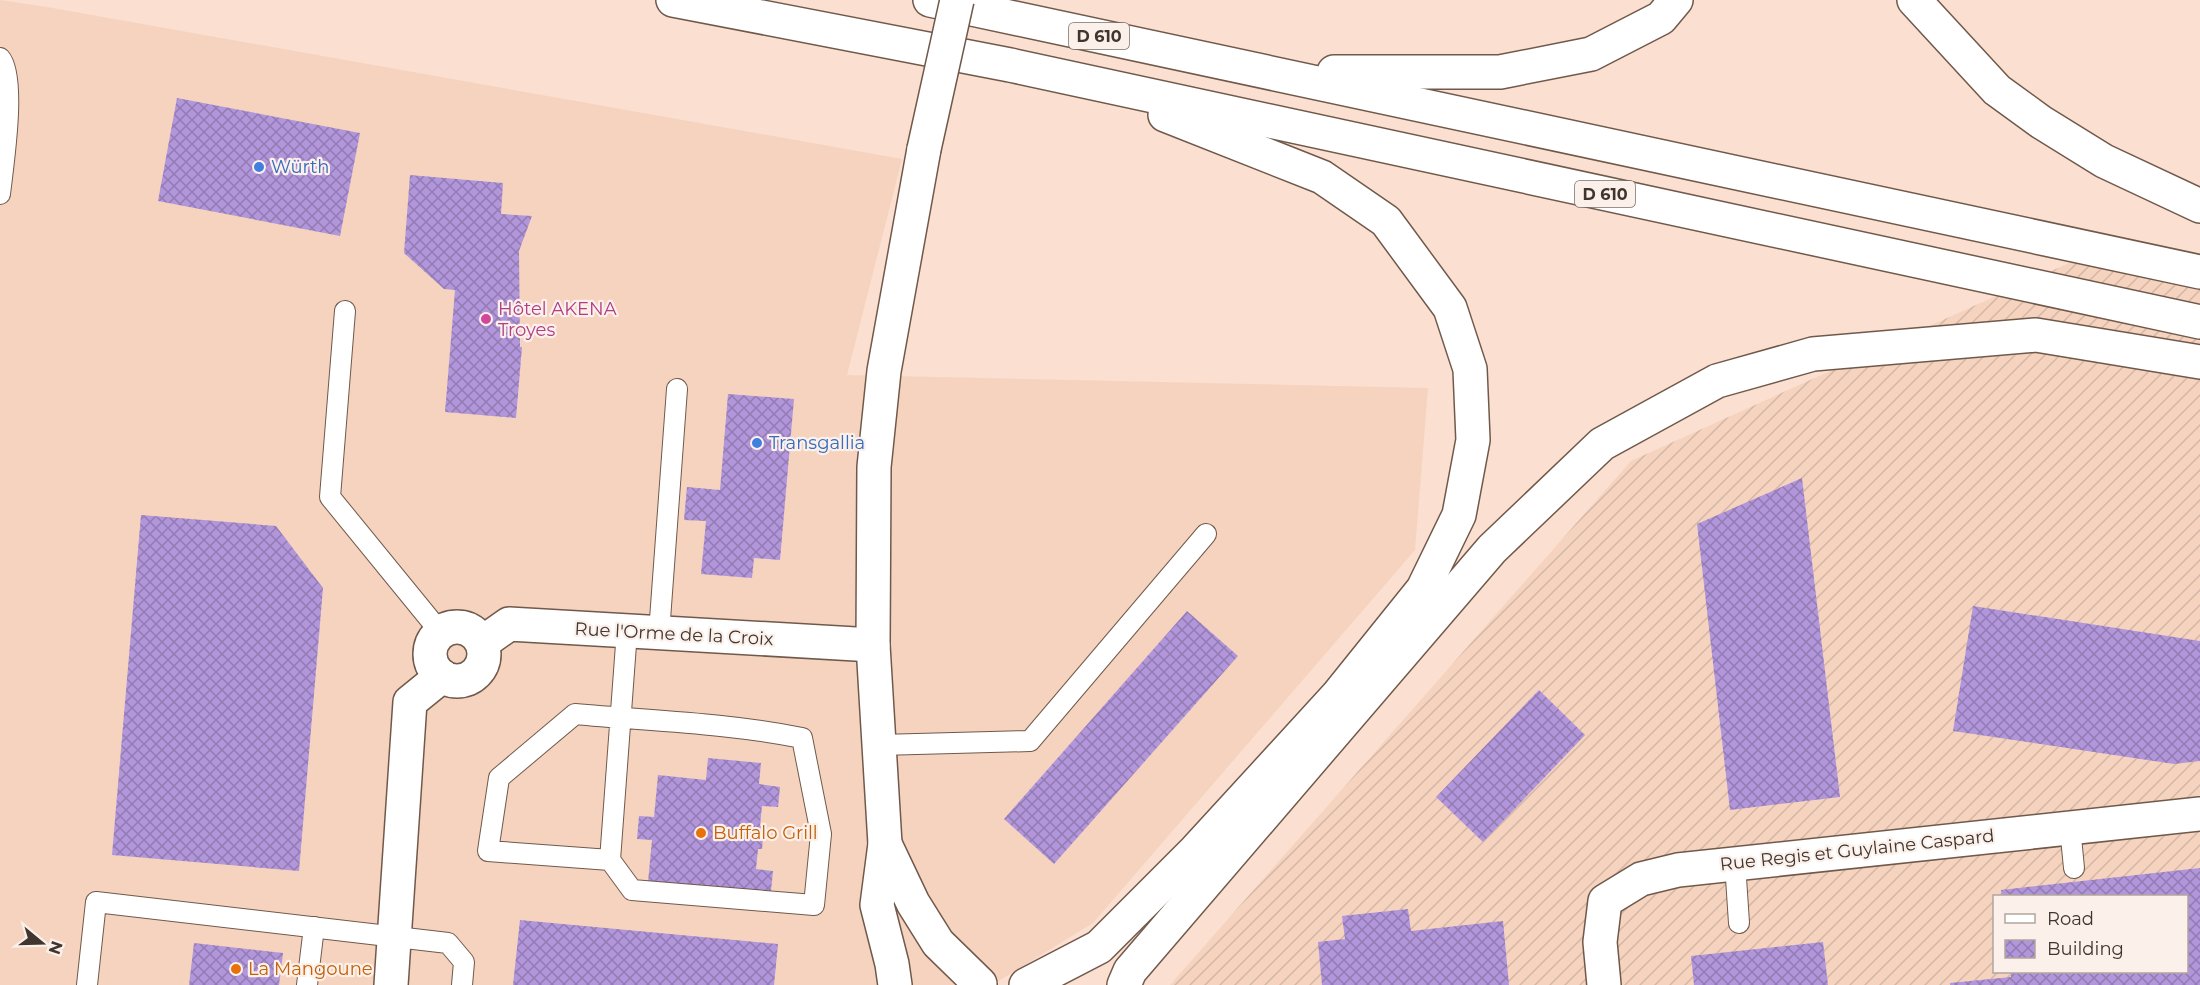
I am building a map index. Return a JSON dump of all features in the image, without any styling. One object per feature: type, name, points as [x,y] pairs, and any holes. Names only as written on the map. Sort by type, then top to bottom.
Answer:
[{"type":"main road","name":"D 610","points":[[673,0],[1074,79],[2200,322]]},
{"type":"main road","name":"D 610","points":[[930,0],[2200,272]]},
{"type":"main road","points":[[895,985],[877,905],[885,844],[873,645],[874,467],[884,371],[924,149],[957,0]]},
{"type":"main road","points":[[1269,73],[1500,72],[1591,54],[1661,18],[1676,0]]},
{"type":"main road","points":[[1914,0],[1997,90],[2041,122],[2104,161],[2200,206]]},
{"type":"main road","points":[[1026,985],[1099,947],[1195,851],[1337,696],[1423,589],[1459,515],[1473,440],[1470,369],[1450,308],[1386,221],[1322,177],[1074,79]]},
{"type":"main road","points":[[1124,985],[1130,970],[1492,549],[1602,444],[1717,381],[1813,354],[2036,335],[2200,362]]},
{"type":"main road","name":"Rue l'Orme de la Croix","points":[[482,643],[509,624],[873,645]]},
{"type":"main road","points":[[464,627],[478,636],[482,643],[484,661],[480,669],[474,675],[458,681],[442,676],[436,670],[430,655],[435,639],[448,628],[464,627]]},
{"type":"main road","points":[[391,985],[410,702],[442,676]]},
{"type":"main road","name":"Rue Regis et Guylaine Caspard","points":[[1604,985],[1600,942],[1605,901],[1641,879],[1678,870],[1735,863],[2200,814]]},
{"type":"main road","points":[[885,844],[913,903],[938,943],[979,985],[1002,983],[1017,985]]},
{"type":"lane","points":[[0,58],[5,63],[9,100],[0,194]]},
{"type":"lane","points":[[345,311],[330,496],[441,633]]},
{"type":"lane","points":[[610,861],[488,851],[499,778],[575,714],[621,718],[771,732],[802,738],[821,834],[814,905],[632,890],[610,861],[621,718],[643,632],[677,389]]},
{"type":"lane","points":[[880,745],[1030,741],[1206,534]]},
{"type":"lane","points":[[2070,827],[2074,868]]},
{"type":"lane","points":[[1735,863],[1739,923]]},
{"type":"lane","points":[[87,985],[96,902],[448,943],[464,962],[462,985]]},
{"type":"lane","points":[[307,985],[314,927]]},
{"type":"shaded area","points":[[0,0],[902,159],[847,375],[1428,388],[1415,550],[1093,923],[992,985],[0,985]]},
{"type":"shaded area","points":[[2089,254],[2200,279],[2200,985],[1170,985],[1631,461]]},
{"type":"building","name":"Würth","points":[[177,98],[360,133],[340,236],[158,201]]},
{"type":"building","name":"Hôtel AKENA Troyes","points":[[410,175],[503,183],[501,214],[532,216],[519,251],[520,347],[522,347],[516,418],[445,412],[455,290],[444,289],[404,253]]},
{"type":"building","name":"Transgallia","points":[[728,394],[794,399],[780,560],[754,558],[752,578],[701,574],[706,521],[684,520],[687,487],[720,490]]},
{"type":"building","points":[[1802,478],[1840,797],[1730,810],[1697,524]]},
{"type":"building","points":[[141,515],[276,526],[323,588],[299,871],[112,855]]},
{"type":"building","points":[[1973,606],[2200,641],[2200,761],[2174,764],[1953,731]]},
{"type":"building","points":[[1187,611],[1238,656],[1054,864],[1004,819]]},
{"type":"building","points":[[1539,690],[1585,735],[1483,842],[1436,797]]},
{"type":"building","name":"Buffalo Grill","points":[[708,758],[761,763],[759,784],[780,787],[778,807],[762,806],[760,826],[764,826],[762,849],[758,849],[756,869],[773,871],[771,891],[648,882],[652,840],[637,839],[639,816],[654,817],[658,775],[706,780]]},
{"type":"building","points":[[2200,868],[2200,985],[1950,985],[1950,983],[2011,977],[2011,973],[2188,973],[2188,895],[2002,895],[2001,890]]},
{"type":"building","points":[[1408,909],[1411,931],[1503,921],[1509,985],[1322,985],[1318,942],[1345,939],[1342,916]]},
{"type":"building","points":[[520,920],[778,944],[774,985],[513,985]]},
{"type":"building","points":[[1823,942],[1828,985],[1694,985],[1691,956]]},
{"type":"building","name":"La Mangoune","points":[[194,943],[283,953],[279,985],[189,985]]},
{"type":"place","name":"Würth","points":[[259,167]]},
{"type":"place","name":"Hôtel AKENA Troyes","points":[[486,319]]},
{"type":"place","name":"Transgallia","points":[[757,443]]},
{"type":"place","name":"Buffalo Grill","points":[[701,833]]},
{"type":"place","name":"La Mangoune","points":[[236,969]]}]
